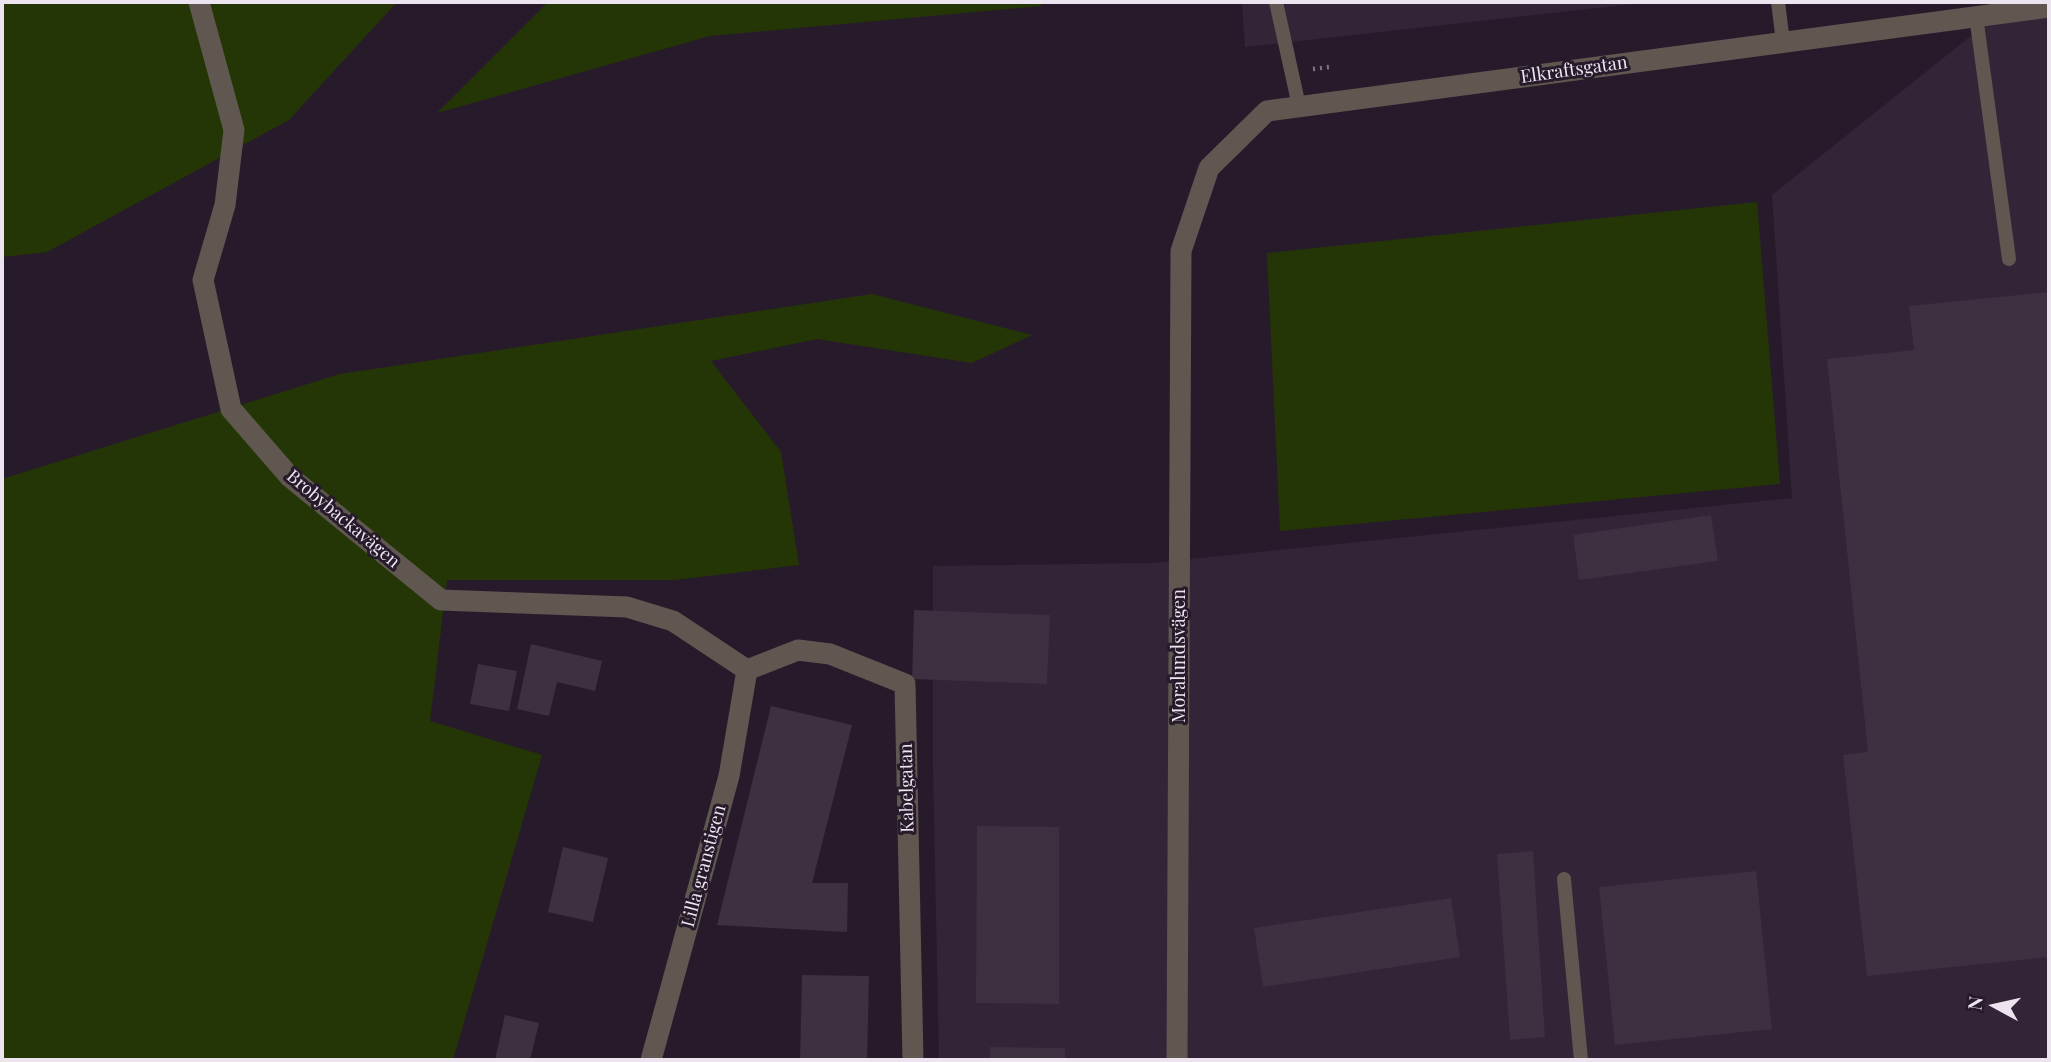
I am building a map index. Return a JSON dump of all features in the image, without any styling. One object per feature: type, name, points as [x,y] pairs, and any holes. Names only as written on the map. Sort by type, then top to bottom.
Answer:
[{"type":"street","name":"Brobybackavägen","points":[[198,2],[234,130],[225,205],[203,280],[231,409],[290,477],[441,600],[627,607],[673,621],[747,670]]},
{"type":"street","name":"Elkraftsgatan","points":[[1181,251],[1209,168],[1267,111],[2049,7]]},
{"type":"street","name":"Moralundsvägen","points":[[1177,1060],[1181,251]]},
{"type":"street","name":"Kabelgatan","points":[[747,670],[798,650],[830,654],[905,684],[913,1060]]},
{"type":"street","name":"Lilla granstigen","points":[[651,1060],[729,776],[747,670]]},
{"type":"lane","points":[[1276,2],[1299,106]]},
{"type":"lane","points":[[1778,2],[1783,42]]},
{"type":"lane","points":[[1976,16],[2009,259]]},
{"type":"lane","points":[[1564,879],[1581,1060]]},
{"type":"shaded area","points":[[1242,2],[1652,2],[1245,47]]},
{"type":"shaded area","points":[[2049,14],[2049,1060],[939,1060],[933,767],[933,566],[1151,563],[1792,498],[1772,195],[1992,19]]},
{"type":"green space","points":[[2,2],[397,2],[289,120],[47,252],[2,257]]},
{"type":"green space","points":[[548,2],[1041,2],[1041,6],[710,36],[437,113]]},
{"type":"green space","points":[[1757,202],[1780,484],[1280,531],[1267,253]]},
{"type":"green space","points":[[872,294],[1032,335],[972,363],[817,339],[711,361],[781,452],[799,565],[675,580],[447,580],[430,721],[542,755],[453,1060],[2,1060],[2,479],[340,374]]},
{"type":"building","points":[[2049,292],[2049,957],[1867,976],[1843,755],[1868,752],[1827,359],[1914,350],[1909,306]]},
{"type":"building","points":[[1711,515],[1718,561],[1579,580],[1573,535]]},
{"type":"building","points":[[914,610],[1050,615],[1047,684],[912,679]]},
{"type":"building","points":[[531,644],[602,661],[595,691],[557,682],[549,716],[517,709]]},
{"type":"building","points":[[478,664],[517,671],[509,711],[470,704]]},
{"type":"building","points":[[771,706],[852,725],[812,883],[848,883],[847,932],[717,925]]},
{"type":"building","points":[[977,826],[1059,827],[1059,1004],[976,1003]]},
{"type":"building","points":[[563,847],[608,858],[593,922],[548,912]]},
{"type":"building","points":[[1533,851],[1545,1037],[1510,1040],[1497,854]]},
{"type":"building","points":[[1756,871],[1772,1029],[1615,1045],[1599,887]]},
{"type":"building","points":[[1451,898],[1460,957],[1263,987],[1254,928]]},
{"type":"building","points":[[802,975],[869,976],[867,1060],[800,1060]]},
{"type":"building","points":[[505,1015],[539,1023],[530,1060],[495,1060]]},
{"type":"building","points":[[990,1047],[1065,1048],[1065,1060],[990,1060]]}]
